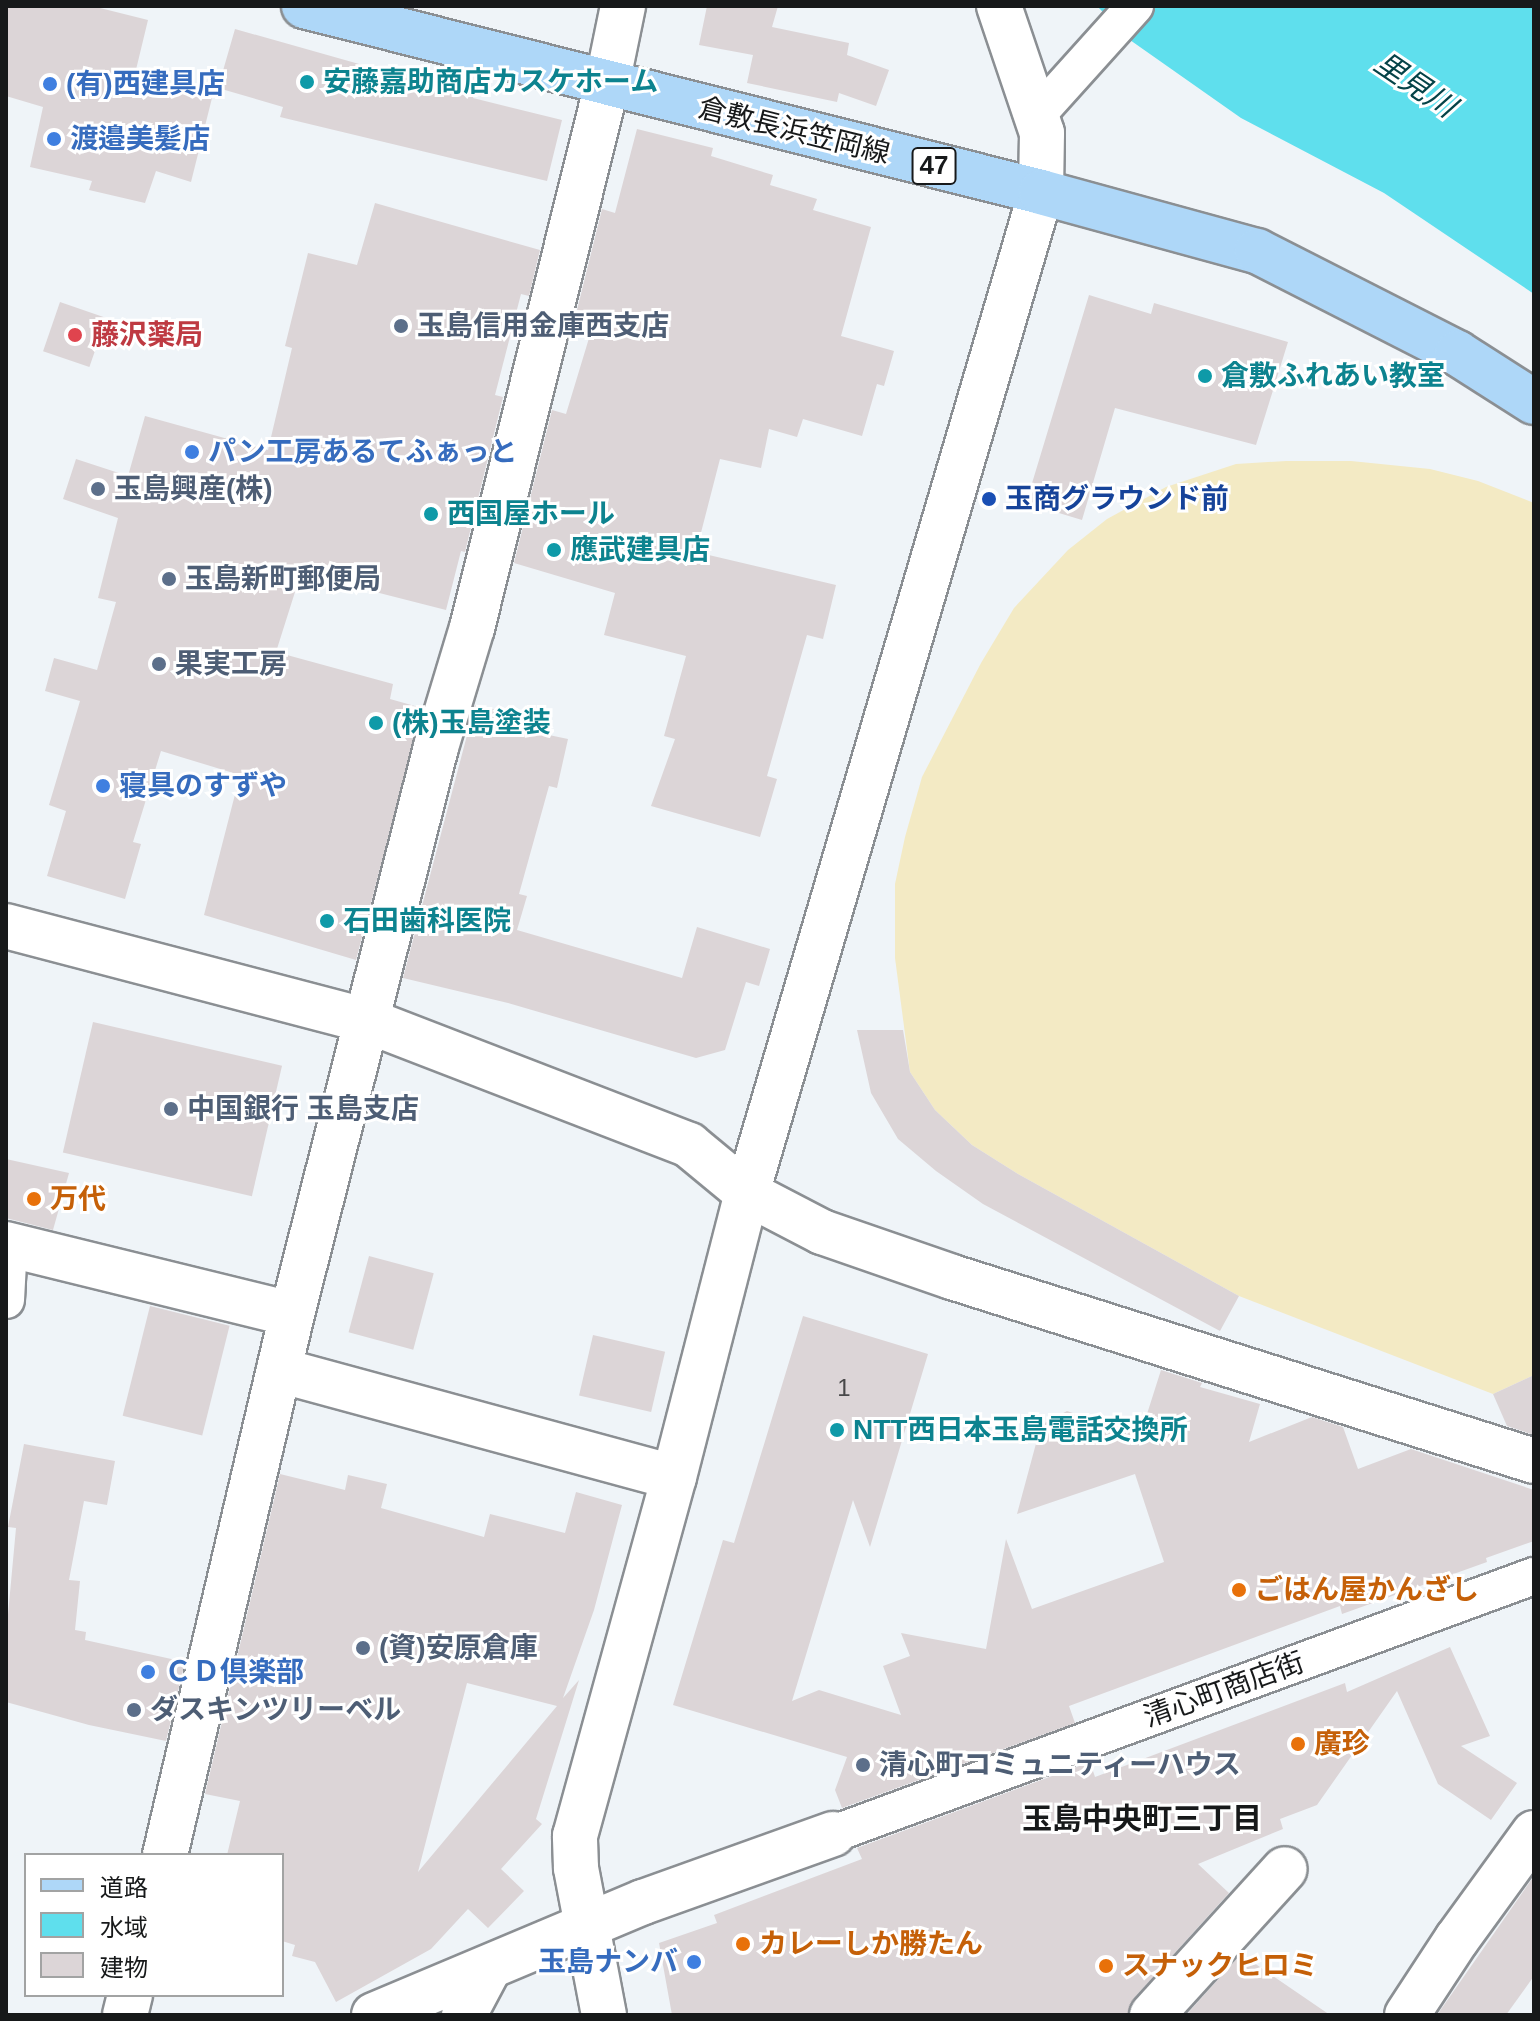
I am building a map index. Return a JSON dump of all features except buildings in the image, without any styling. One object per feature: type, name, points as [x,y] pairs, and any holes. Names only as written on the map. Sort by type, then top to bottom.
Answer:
[{"type":"main road","name":"倉敷長浜笠岡線","points":[[304,6],[1041,192],[1257,251],[1457,353],[1534,402]]},
{"type":"street","points":[[165,1853],[292,1314],[436,747],[476,612],[607,84],[623,6]]},
{"type":"street","points":[[604,2015],[576,1868],[575,1836],[674,1477],[747,1193],[1041,192],[1042,133],[999,6]]},
{"type":"street","points":[[1036,116],[1135,6]]},
{"type":"street","points":[[6,926],[368,1021],[689,1145],[747,1193],[822,1232],[952,1277],[1534,1461]]},
{"type":"street","points":[[6,1300],[8,1244],[292,1314]]},
{"type":"street","points":[[279,1370],[674,1477]]},
{"type":"street","name":"清心町商店街","points":[[374,2015],[643,1902],[1534,1576]]},
{"type":"street","points":[[1407,2015],[1457,1939],[1534,1833]]},
{"type":"street","points":[[1152,2015],[1285,1869]]},
{"type":"street","points":[[464,2015],[489,1968]]},
{"type":"sand","points":[[1351,461],[1430,469],[1478,481],[1534,503],[1534,1375],[1493,1394],[1239,1296],[1018,1174],[972,1145],[935,1110],[910,1072],[895,958],[895,884],[905,837],[922,777],[981,663],[1014,608],[1068,550],[1107,519],[1166,487],[1236,464]]},
{"type":"water","name":"里見川","points":[[1097,6],[1534,7],[1534,294],[1384,193],[1241,118],[1130,40]]},
{"type":"place","name":"安藤嘉助商店カスケホーム","points":[[307,82]]},
{"type":"place","name":"(有)西建具店","points":[[50,84]]},
{"type":"place","name":"渡邉美髪店","points":[[54,139]]},
{"type":"place","name":"玉島信用金庫西支店","points":[[401,326]]},
{"type":"place","name":"藤沢薬局","points":[[75,335]]},
{"type":"place","name":"倉敷ふれあい教室","points":[[1205,376]]},
{"type":"place","name":"パン工房あるてふぁっと","points":[[192,452]]},
{"type":"place","name":"玉島興産(株)","points":[[98,489]]},
{"type":"place","name":"玉商グラウンド前","points":[[989,499]]},
{"type":"place","name":"西国屋ホール","points":[[431,514]]},
{"type":"place","name":"應武建具店","points":[[554,550]]},
{"type":"place","name":"玉島新町郵便局","points":[[169,579]]},
{"type":"place","name":"果実工房","points":[[159,664]]},
{"type":"place","name":"(株)玉島塗装","points":[[376,723]]},
{"type":"place","name":"寝具のすずや","points":[[103,786]]},
{"type":"place","name":"石田歯科医院","points":[[327,921]]},
{"type":"place","name":"中国銀行 玉島支店","points":[[171,1109]]},
{"type":"place","name":"万代","points":[[34,1199]]},
{"type":"place","name":"NTT西日本玉島電話交換所","points":[[837,1430]]},
{"type":"place","name":"ごはん屋かんざし","points":[[1239,1590]]},
{"type":"place","name":"(資)安原倉庫","points":[[363,1648]]},
{"type":"place","name":"ＣＤ倶楽部","points":[[148,1672]]},
{"type":"place","name":"ダスキンツリーベル","points":[[134,1710]]},
{"type":"place","name":"廣珍","points":[[1298,1744]]},
{"type":"place","name":"清心町コミュニティーハウス","points":[[863,1765]]},
{"type":"place","name":"カレーしか勝たん","points":[[743,1944]]},
{"type":"place","name":"玉島ナンバ","points":[[694,1962]]},
{"type":"place","name":"スナックヒロミ","points":[[1106,1966]]},
{"type":"district","name":"玉島中央町三丁目","points":[[1142,1819]]}]
